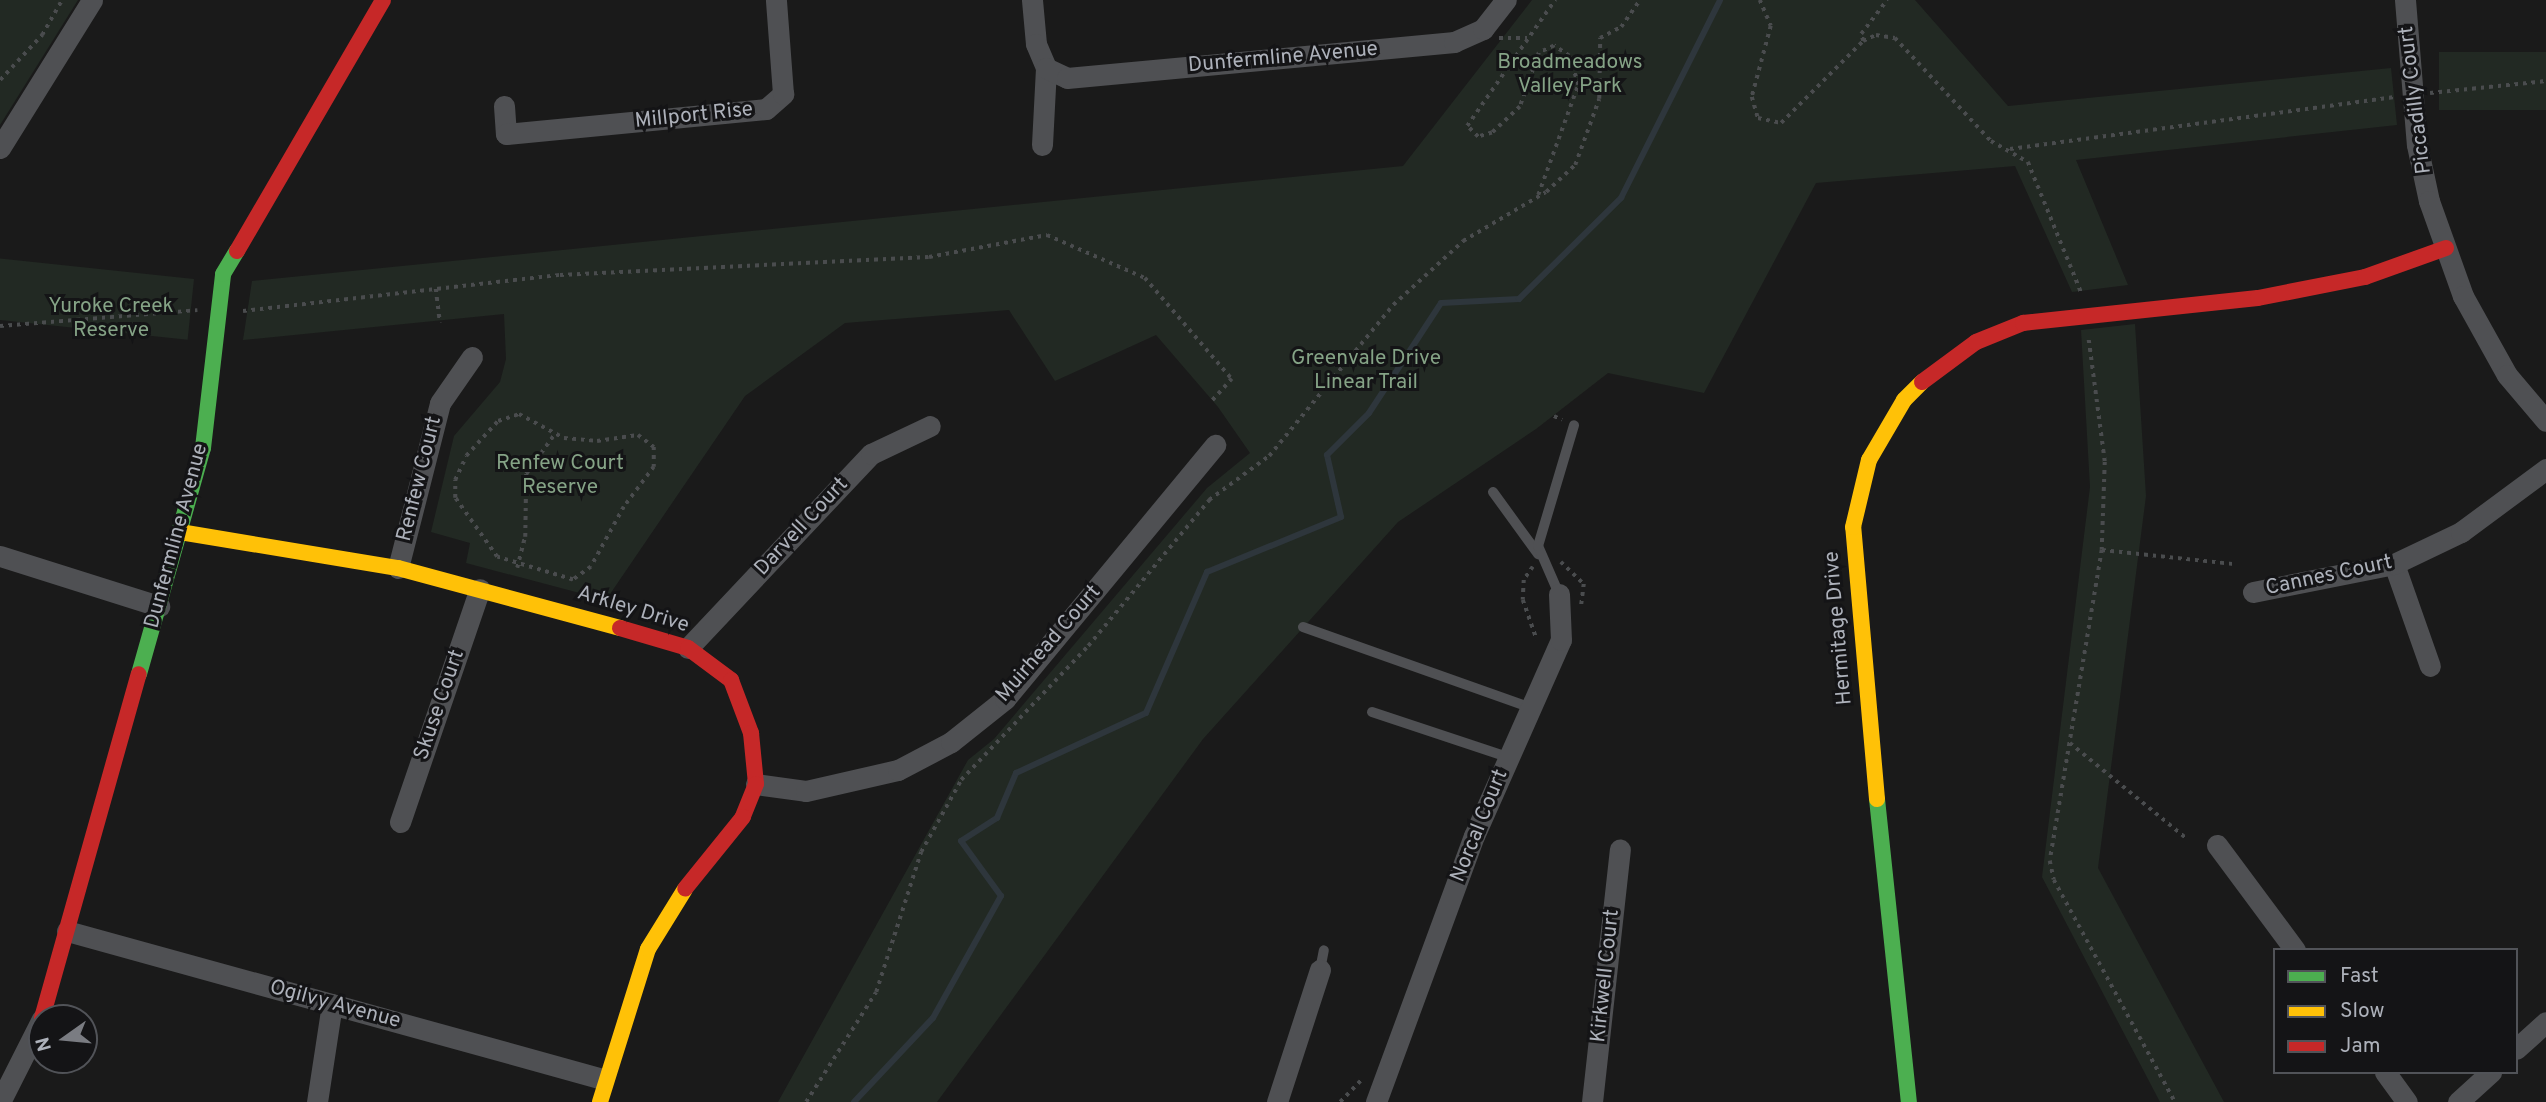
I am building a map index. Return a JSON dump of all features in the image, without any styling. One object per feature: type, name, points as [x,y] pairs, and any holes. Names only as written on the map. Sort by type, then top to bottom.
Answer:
[{"type":"street","points":[[0,148],[92,0]]},
{"type":"street","name":"Dunfermline Avenue","points":[[46,1004],[203,448],[223,274],[383,0]]},
{"type":"street","name":"Millport Rise","points":[[504,106],[504,141],[765,109],[783,94],[776,0]]},
{"type":"street","points":[[1032,0],[1036,44],[1046,68],[1042,145]]},
{"type":"street","name":"Dunfermline Avenue","points":[[1046,68],[1068,78],[1454,42],[1483,29],[1506,0]]},
{"type":"street","name":"Piccadilly Court","points":[[2405,0],[2413,95],[2429,201],[2463,296],[2507,375],[2546,421]]},
{"type":"street","name":"Hermitage Drive","points":[[1909,1102],[1855,597],[1853,527],[1869,460],[1904,400],[1940,365],[1976,342],[2023,323],[2084,313],[2258,298],[2365,277],[2446,247]]},
{"type":"street","name":"Renfew Court","points":[[398,568],[440,403],[472,357]]},
{"type":"street","name":"Darvell Court","points":[[688,648],[871,454],[930,426]]},
{"type":"street","name":"Muirhead Court","points":[[756,784],[806,791],[898,770],[951,742],[1004,699],[1215,445]]},
{"type":"street","name":"Cannes Court","points":[[2253,592],[2394,564],[2461,532],[2546,470]]},
{"type":"street","name":"Arkley Drive","points":[[180,532],[398,568],[480,589],[688,648],[731,680],[751,733],[756,784],[743,817],[673,904],[648,949],[603,1079],[600,1102]]},
{"type":"street","points":[[0,556],[159,606]]},
{"type":"street","points":[[2394,564],[2430,666]]},
{"type":"street","name":"Skuse Court","points":[[400,822],[480,589]]},
{"type":"street","name":"Norcal Court","points":[[1361,1099],[1390,1059],[1507,757],[1532,708],[1561,640],[1559,594]]},
{"type":"street","points":[[2217,845],[2294,948]]},
{"type":"street","name":"Kirkwell Court","points":[[1592,1102],[1620,850]]},
{"type":"street","name":"Ogilvy Avenue","points":[[67,931],[603,1079]]},
{"type":"street","points":[[1277,1102],[1322,960]]},
{"type":"street","points":[[317,1102],[332,1004]]},
{"type":"street","points":[[2518,1047],[2546,1022]]},
{"type":"street","name":"Dunfermline Avenue","points":[[0,1102],[28,1046]]},
{"type":"street","points":[[2386,1074],[2407,1102]]},
{"type":"street","points":[[2458,1102],[2489,1074]]},
{"type":"lane","points":[[1538,554],[1574,425]]},
{"type":"lane","points":[[1493,492],[1538,554],[1559,594]]},
{"type":"lane","points":[[1303,627],[1532,708]]},
{"type":"lane","points":[[1372,712],[1507,757]]},
{"type":"path","points":[[0,80],[41,35],[62,0]]},
{"type":"path","points":[[1538,195],[1578,85],[1569,56],[1554,47],[1539,53],[1520,107],[1492,133],[1478,137],[1467,126],[1555,0]]},
{"type":"path","points":[[806,1102],[876,992],[921,852],[961,780],[1079,656],[1209,500],[1269,456],[1393,305],[1462,241],[1538,195],[1575,165],[1599,99],[1601,37],[1621,27],[1640,0]]},
{"type":"path","points":[[1760,0],[1771,26],[1752,106],[1764,122],[1773,125],[1787,118],[1863,41],[1880,35],[1905,44],[1985,135],[2008,150],[2035,174],[2081,285],[2101,403],[2102,550],[2050,861],[2054,880],[2175,1102]]},
{"type":"path","points":[[1863,41],[1861,34],[1887,0]]},
{"type":"path","points":[[1498,36],[1527,38]]},
{"type":"path","points":[[2008,150],[2413,95],[2546,81]]},
{"type":"path","points":[[0,326],[219,310],[560,275],[929,257],[1047,235],[1145,278],[1232,379],[1212,401]]},
{"type":"path","points":[[436,289],[440,323]]},
{"type":"path","points":[[523,415],[554,435],[590,442],[643,437],[654,447],[654,467],[581,576],[566,580],[518,566],[493,554],[455,498],[455,480],[472,447],[505,416],[523,415]]},
{"type":"path","points":[[518,566],[525,537],[526,474],[554,435]]},
{"type":"path","points":[[2102,550],[2234,564]]},
{"type":"path","points":[[2070,743],[2186,838]]},
{"type":"green space","points":[[0,0],[78,0],[0,125]]},
{"type":"green space","points":[[1532,0],[1915,0],[2008,106],[2391,68],[2397,125],[2076,160],[2128,285],[2072,292],[2015,166],[1816,183],[1704,393],[1608,373],[1536,429],[1398,522],[1203,739],[937,1102],[778,1102],[968,760],[994,739],[1207,488],[1250,453],[1218,407],[1156,335],[1055,381],[1009,310],[845,323],[745,396],[606,600],[466,563],[470,543],[431,532],[454,436],[500,382],[506,359],[504,314],[243,340],[252,281],[1403,166]]},
{"type":"green space","points":[[2439,52],[2546,52],[2546,110],[2439,110]]},
{"type":"green space","name":"Yuroke Creek Reserve","points":[[0,259],[194,279],[188,340],[0,320]]},
{"type":"green space","points":[[2135,324],[2146,496],[2098,868],[2224,1102],[2160,1102],[2042,877],[2090,487],[2081,330]]},
{"type":"waterway","points":[[854,1102],[933,1018],[1001,896],[961,841],[997,818],[1016,773],[1146,713],[1207,572],[1341,517],[1327,455],[1369,413],[1441,303],[1519,299],[1621,198],[1720,0]]},
{"type":"traffic: fast","points":[[139,674],[203,448],[223,274],[237,251]]},
{"type":"traffic: fast","points":[[1877,799],[1909,1102]]},
{"type":"traffic: slow","points":[[1877,799],[1853,527],[1869,460],[1904,400],[1922,382]]},
{"type":"traffic: slow","points":[[180,532],[398,568],[620,628]]},
{"type":"traffic: slow","points":[[600,1102],[648,949],[685,889]]},
{"type":"traffic: jam","points":[[237,251],[383,0]]},
{"type":"traffic: jam","points":[[1922,382],[1976,342],[2023,323],[2258,298],[2365,277],[2446,248]]},
{"type":"traffic: jam","points":[[620,628],[688,648],[731,680],[751,733],[756,784],[743,817],[685,889]]},
{"type":"traffic: jam","points":[[46,1004],[139,674]]},
{"type":"park label","name":"Broadmeadows Valley Park","points":[[1570,75]]},
{"type":"park label","name":"Greenvale Drive Linear Trail","points":[[1366,371]]},
{"type":"park label","name":"Renfew Court Reserve","points":[[560,476]]}]
